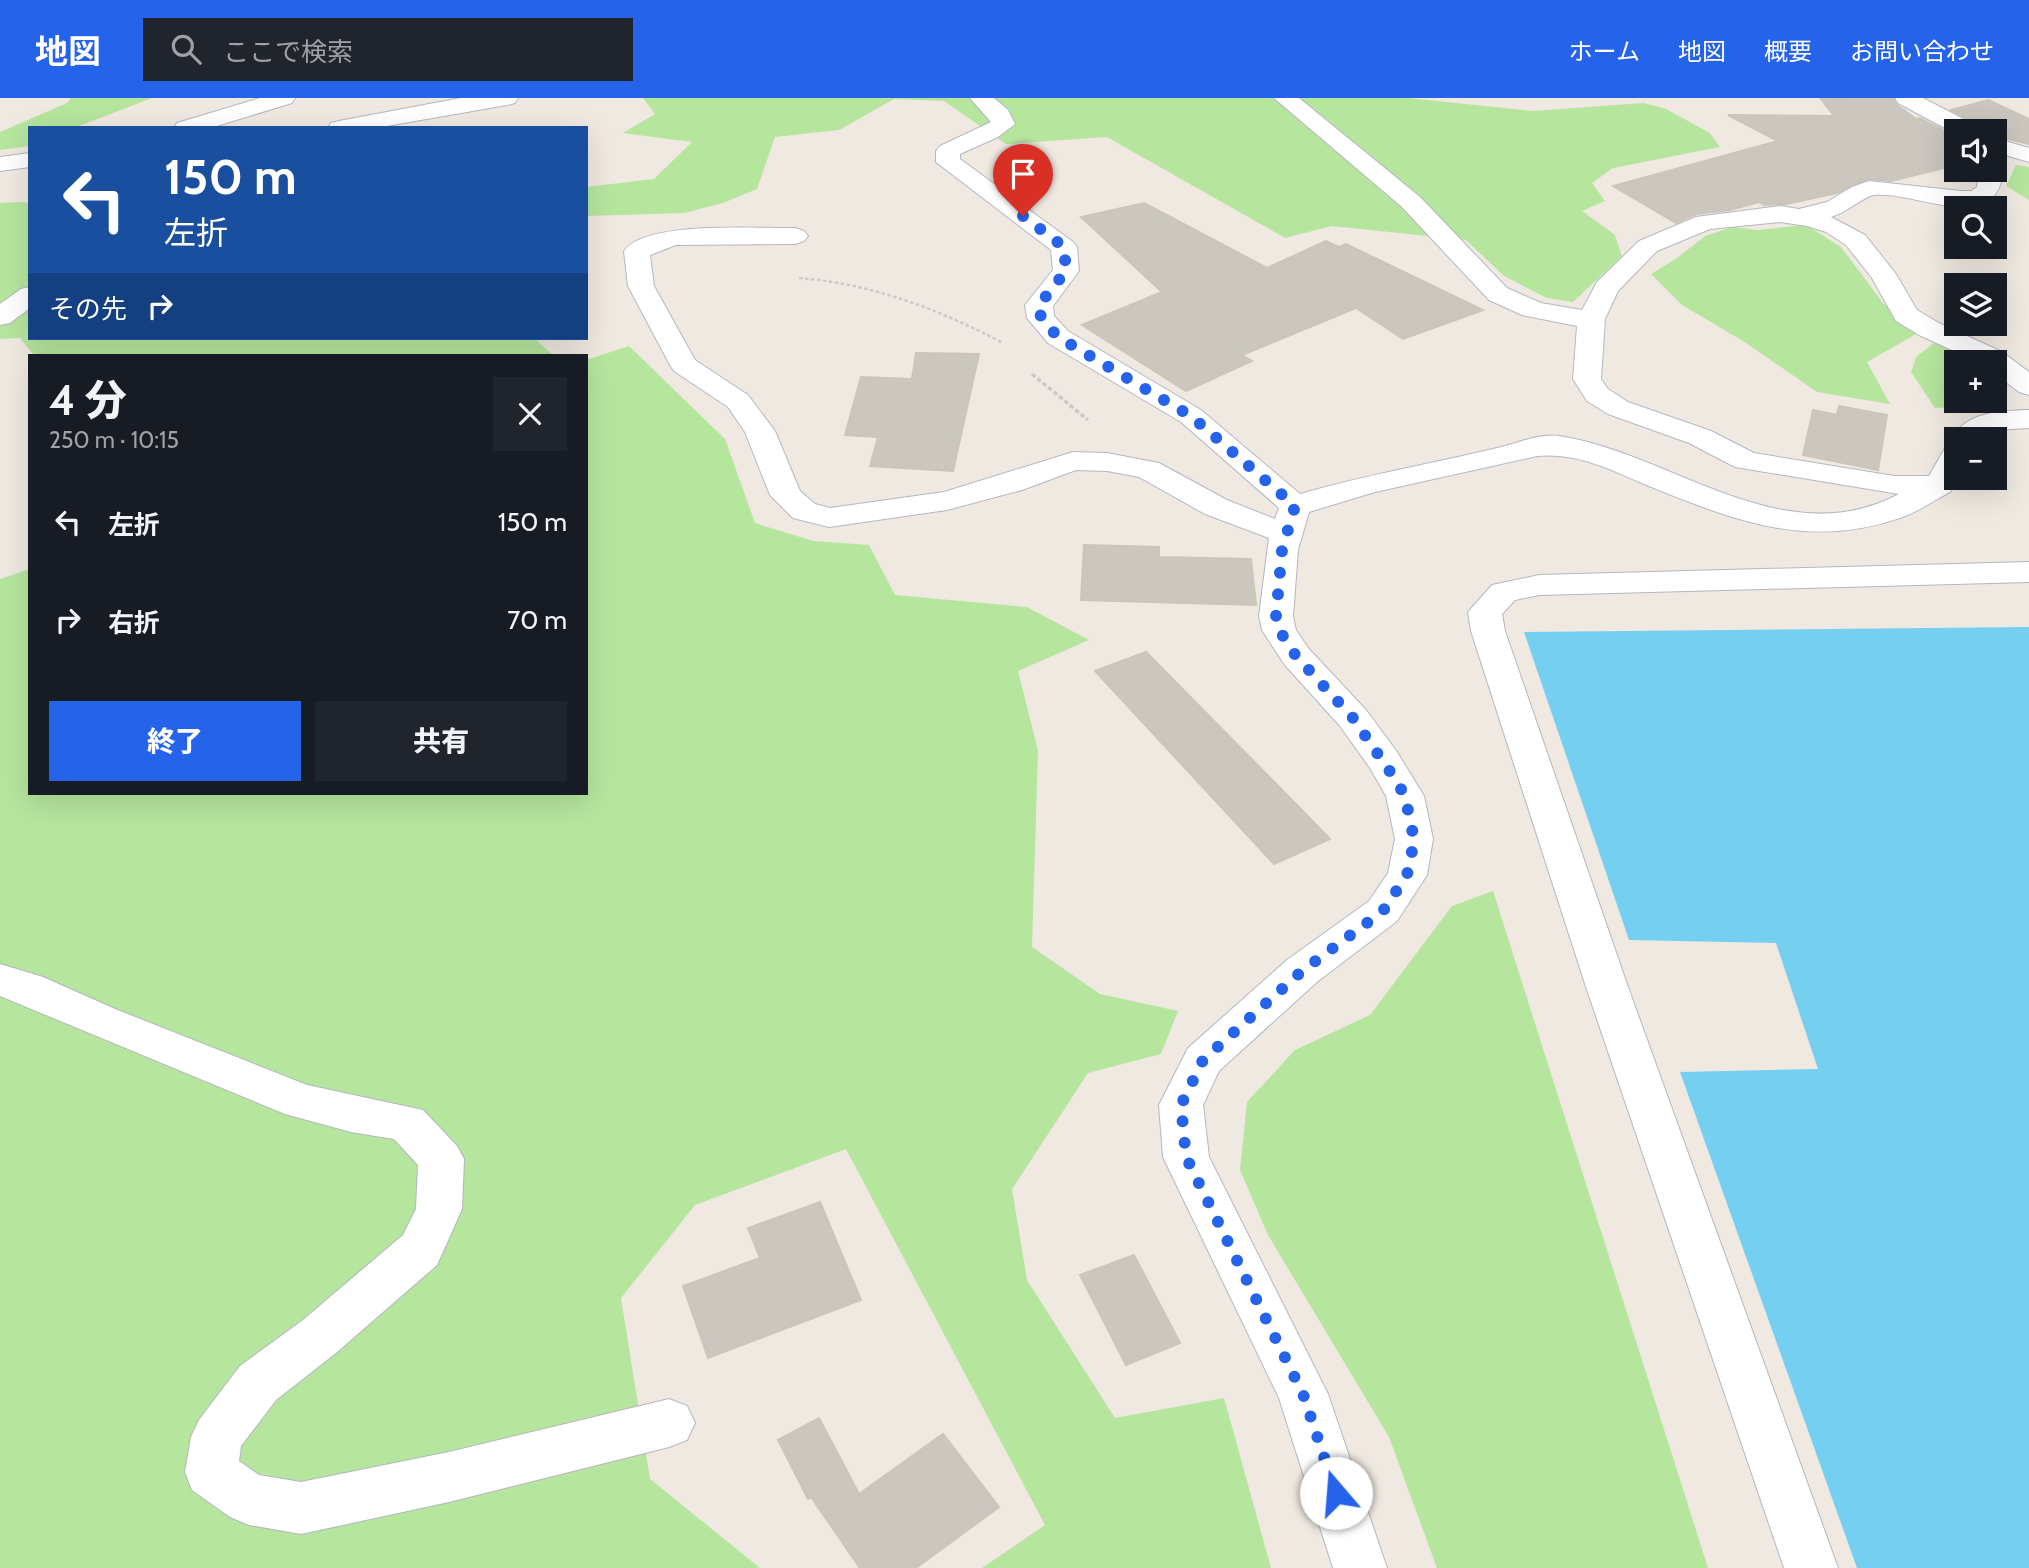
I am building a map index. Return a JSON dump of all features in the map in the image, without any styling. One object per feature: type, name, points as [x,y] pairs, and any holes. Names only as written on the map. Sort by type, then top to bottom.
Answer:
[{"type":"street","points":[[192,126],[284,98]]},
{"type":"street","points":[[350,126],[507,98]]},
{"type":"street","points":[[981,98],[1000,115],[1003,124],[994,131],[948,151],[948,162],[1064,247],[1066,271],[1039,305],[1041,318],[1058,337],[1191,416],[1291,520]]},
{"type":"street","points":[[1286,98],[1411,202],[1498,294],[1515,305],[1543,314],[1591,319]]},
{"type":"street","points":[[1906,98],[1946,119]]},
{"type":"street","points":[[0,164],[28,160]]},
{"type":"street","points":[[1799,217],[1839,206],[1862,190],[1874,187],[1923,195],[1971,197],[1983,195],[1989,188],[1990,182]]},
{"type":"street","points":[[1939,485],[1894,485],[1746,461],[1700,437],[1618,408],[1597,395],[1587,379],[1591,319],[1606,288],[1648,246],[1704,222],[1780,214],[1799,217],[1835,227],[1856,240],[1866,256],[1883,274],[1906,315],[1929,329],[1992,358],[2029,386]]},
{"type":"street","points":[[795,236],[672,237],[637,251],[641,286],[684,365],[738,401],[761,432],[786,495],[804,510],[829,517],[947,502],[1073,461],[1107,461],[1148,469],[1216,507],[1291,520],[1370,484],[1557,444],[1611,459],[1716,502],[1794,523],[1841,523],[1893,509],[1939,485],[1944,476]]},
{"type":"street","points":[[0,317],[28,296]]},
{"type":"street","points":[[1977,427],[1994,420],[2029,419]]},
{"type":"street","points":[[1291,520],[1282,550],[1276,616],[1279,630],[1296,656],[1353,718],[1384,761],[1405,796],[1414,839],[1407,875],[1383,911],[1302,971],[1203,1060],[1181,1105],[1186,1157],[1303,1394],[1360,1568]]},
{"type":"street","points":[[1811,1568],[1532,768],[1488,631],[1485,612],[1504,592],[1539,584],[2029,572]]},
{"type":"street","points":[[0,979],[28,988],[100,1021],[302,1101],[351,1114],[407,1123],[441,1159],[439,1209],[420,1250],[320,1336],[258,1383],[217,1437],[211,1472],[249,1499],[301,1508],[449,1477],[669,1423]]},
{"type":"path","points":[[788,277],[815,279],[899,297],[974,327],[1007,345]]},
{"type":"path","points":[[1029,372],[1148,469]]},
{"type":"green space","points":[[71,98],[152,98],[79,126],[28,126],[28,146],[0,150],[0,132],[67,103]]},
{"type":"green space","points":[[643,98],[1408,98],[1532,111],[1644,103],[1666,109],[1710,133],[1720,147],[1613,168],[1592,183],[1605,201],[1582,211],[1615,235],[1622,256],[1573,302],[1547,298],[1504,276],[1466,240],[1332,226],[1285,238],[1107,137],[1006,144],[944,101],[894,99],[839,130],[775,137],[757,189],[723,203],[684,213],[588,216],[588,187],[654,179],[692,142],[623,133],[655,114]]},
{"type":"green space","points":[[2016,165],[2029,167],[2029,200],[2006,186]]},
{"type":"green space","points":[[0,203],[28,203],[28,340],[536,340],[552,354],[33,354],[20,338],[0,339]]},
{"type":"green space","points":[[1806,225],[1841,247],[1883,303],[1916,334],[1867,362],[1890,404],[1817,392],[1743,341],[1682,305],[1651,274],[1705,236],[1733,227],[1757,230]]},
{"type":"green space","points":[[1934,343],[1955,350],[1944,350],[1944,408],[1935,408],[1911,372],[1916,357]]},
{"type":"green space","points":[[629,346],[725,439],[755,523],[813,541],[869,545],[895,595],[1027,607],[1089,640],[1018,671],[1038,750],[1032,947],[1100,994],[1178,1011],[1161,1054],[1088,1073],[1012,1189],[1027,1280],[1115,1418],[1224,1398],[1271,1568],[982,1568],[1045,1525],[846,1149],[695,1205],[621,1298],[650,1479],[760,1568],[0,1568],[0,579],[28,570],[28,795],[588,795],[588,359]]},
{"type":"green space","points":[[1493,891],[1708,1568],[1437,1568],[1389,1437],[1268,1235],[1240,1170],[1247,1102],[1295,1050],[1370,1015],[1452,906]]},
{"type":"water","points":[[2029,627],[2029,1568],[1857,1568],[1680,1072],[1818,1069],[1776,943],[1629,940],[1524,632]]},
{"type":"building","points":[[1893,98],[1897,105],[1916,119],[1920,118],[1944,131],[1944,168],[1891,181],[1868,179],[1837,193],[1786,204],[1764,205],[1759,202],[1730,210],[1696,214],[1676,223],[1613,186],[1778,141],[1728,115],[1834,116],[1821,99]]},
{"type":"building","points":[[1988,100],[2029,119],[2029,144],[2007,139],[2007,119],[1968,119],[1951,110]]},
{"type":"building","points":[[1144,203],[1267,268],[1326,241],[1339,247],[1346,244],[1483,310],[1403,339],[1356,308],[1242,355],[1252,361],[1186,391],[1082,325],[1162,292],[1081,217]]},
{"type":"building","points":[[916,353],[979,354],[953,471],[870,466],[878,437],[845,435],[861,377],[912,379]]},
{"type":"building","points":[[1839,406],[1887,415],[1878,470],[1803,455],[1813,410],[1837,415]]},
{"type":"building","points":[[1084,545],[1159,547],[1159,557],[1251,559],[1256,605],[1081,600]]},
{"type":"building","points":[[1146,652],[1330,839],[1274,864],[1095,671]]},
{"type":"building","points":[[820,1202],[861,1300],[708,1358],[683,1286],[760,1258],[748,1228]]},
{"type":"building","points":[[1134,1255],[1180,1343],[1126,1365],[1080,1275]]},
{"type":"building","points":[[819,1418],[859,1494],[943,1434],[999,1507],[916,1568],[860,1568],[811,1497],[808,1499],[778,1440]]},
{"type":"route","points":[[1023,216],[1064,247],[1066,271],[1039,305],[1041,318],[1058,337],[1191,416],[1295,506],[1282,550],[1276,616],[1279,630],[1296,656],[1353,718],[1405,796],[1414,839],[1411,857],[1407,875],[1383,911],[1302,971],[1203,1060],[1181,1105],[1186,1157],[1303,1394],[1336,1493]]}]
